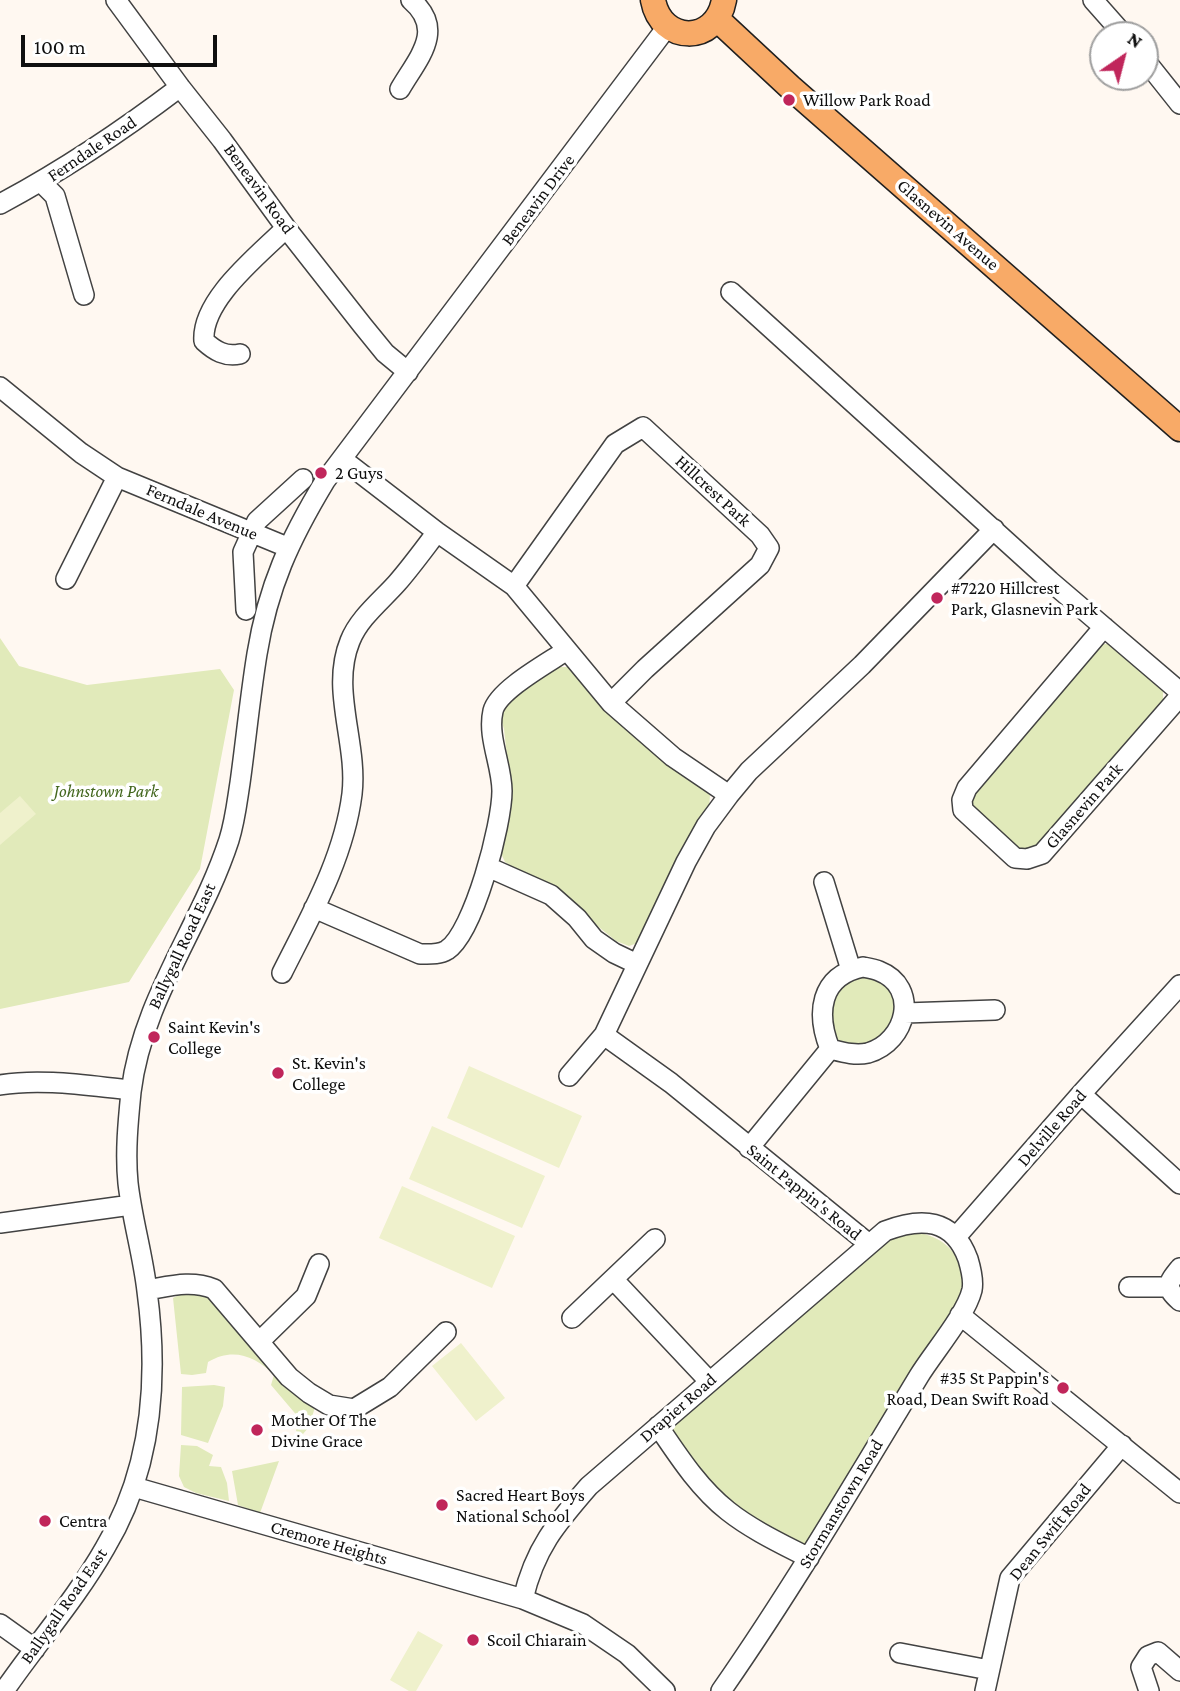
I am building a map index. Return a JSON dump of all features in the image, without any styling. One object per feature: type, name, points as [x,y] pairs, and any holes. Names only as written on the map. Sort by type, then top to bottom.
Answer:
[{"type":"main road","points":[[653,0],[659,19],[677,32],[699,32],[709,27],[720,10]]},
{"type":"main road","name":"Glasnevin Avenue","points":[[720,10],[790,87],[1180,429]]},
{"type":"street","name":"Beneavin Road","points":[[116,0],[286,228],[385,353],[408,372]]},
{"type":"street","points":[[400,89],[429,34],[427,20],[421,9],[411,0]]},
{"type":"street","points":[[1093,0],[1112,21]]},
{"type":"street","name":"Beneavin Drive","points":[[408,372],[667,27]]},
{"type":"street","points":[[1159,78],[1180,104]]},
{"type":"street","name":"Ferndale Road","points":[[0,204],[118,134],[180,87]]},
{"type":"street","points":[[41,182],[55,196],[84,295]]},
{"type":"street","points":[[240,354],[222,354],[204,341],[203,330],[211,308],[236,278],[286,228]]},
{"type":"street","name":"Glasnevin Park","points":[[731,292],[1180,694],[1042,854],[1027,859],[1015,858],[963,810],[962,800],[967,788],[1104,627]]},
{"type":"street","name":"Ballygall Road East","points":[[4,1691],[107,1546],[134,1487],[149,1430],[153,1399],[153,1348],[147,1290],[128,1180],[127,1145],[131,1090],[153,1006],[210,889],[234,823],[257,654],[267,605],[287,547],[325,481],[408,372]]},
{"type":"street","name":"Ferndale Avenue","points":[[0,387],[81,453],[117,477],[287,547]]},
{"type":"street","name":"Hillcrest Park","points":[[514,586],[615,443],[643,427],[760,535],[769,548],[760,565],[645,668],[611,703]]},
{"type":"street","points":[[342,459],[437,532],[514,586],[611,703],[673,757],[729,795]]},
{"type":"street","points":[[66,579],[117,477]]},
{"type":"street","points":[[246,610],[243,552],[257,521],[303,479]]},
{"type":"street","points":[[569,1076],[604,1035],[687,862],[706,826],[729,795],[749,771],[862,665],[994,529]]},
{"type":"street","points":[[282,973],[325,887],[342,837],[352,794],[352,760],[343,666],[351,639],[364,619],[437,532]]},
{"type":"street","points":[[314,908],[420,954],[432,955],[446,951],[460,935],[471,914],[488,867],[502,793],[493,731],[493,710],[502,697],[566,650]]},
{"type":"street","points":[[488,867],[551,895],[577,918],[594,939],[637,964]]},
{"type":"street","points":[[824,882],[851,970]]},
{"type":"street","points":[[863,968],[880,971],[897,985],[905,1013],[896,1034],[883,1045],[868,1052],[851,1054],[830,1049],[822,1021],[826,993],[851,970],[863,968]]},
{"type":"street","name":"Delville Road","points":[[956,1237],[1180,985]]},
{"type":"street","points":[[905,1013],[995,1010]]},
{"type":"street","name":"Saint Pappin's Road","points":[[604,1035],[671,1083],[869,1244],[885,1231],[908,1222],[930,1224],[945,1229],[956,1237]]},
{"type":"street","points":[[749,1147],[830,1049]]},
{"type":"street","points":[[0,1085],[66,1084],[131,1090]]},
{"type":"street","points":[[1081,1094],[1180,1184]]},
{"type":"street","points":[[0,1223],[131,1205]]},
{"type":"street","points":[[956,1237],[972,1270],[972,1291],[960,1315],[1180,1493]]},
{"type":"street","points":[[572,1318],[655,1239]]},
{"type":"street","name":"Drapier Road","points":[[523,1599],[530,1570],[551,1530],[589,1486],[869,1244]]},
{"type":"street","points":[[260,1341],[306,1296],[319,1264]]},
{"type":"street","points":[[1129,1287],[1175,1294],[1170,1281],[1180,1268]]},
{"type":"street","points":[[613,1279],[709,1381]]},
{"type":"street","points":[[147,1290],[188,1283],[200,1283],[214,1289],[289,1377],[329,1405],[354,1409],[390,1387],[446,1332]]},
{"type":"street","name":"Stormanstown Road","points":[[720,1691],[809,1558],[923,1370],[960,1315]]},
{"type":"street","points":[[658,1426],[695,1478],[728,1511],[777,1542],[809,1558]]},
{"type":"street","name":"Dean Swift Road","points":[[985,1691],[1010,1578],[1122,1445]]},
{"type":"street","name":"Cremore Heights","points":[[134,1487],[523,1599],[583,1624],[627,1654],[665,1691]]},
{"type":"street","points":[[0,1624],[35,1649]]},
{"type":"street","points":[[1149,1691],[1141,1667],[1148,1656],[1158,1651],[1180,1671]]},
{"type":"street","points":[[900,1653],[989,1670]]},
{"type":"green space","name":"Johnstown Park","points":[[0,638],[19,666],[87,685],[220,669],[234,690],[200,869],[129,982],[0,1009]]},
{"type":"green space","points":[[1111,644],[1163,690],[1163,702],[1038,850],[1017,850],[976,812],[972,805],[974,793],[1096,646]]},
{"type":"green space","points":[[553,667],[568,667],[590,683],[704,783],[710,795],[709,809],[643,941],[629,946],[616,941],[563,898],[505,862],[499,849],[511,792],[500,716],[504,705]]},
{"type":"green space","points":[[20,796],[36,814],[0,845],[0,813]]},
{"type":"green space","points":[[863,974],[893,989],[898,1022],[873,1046],[841,1046],[828,1029],[833,990]]},
{"type":"green space","points":[[469,1066],[582,1116],[559,1168],[447,1118]]},
{"type":"green space","points":[[432,1126],[545,1176],[522,1228],[409,1179]]},
{"type":"green space","points":[[402,1186],[515,1236],[492,1288],[379,1238]]},
{"type":"green space","points":[[913,1232],[936,1238],[952,1251],[962,1270],[962,1294],[806,1547],[796,1547],[718,1493],[672,1433],[672,1423],[892,1236]]},
{"type":"green space","points":[[204,1292],[315,1407],[309,1427],[303,1434],[296,1431],[299,1418],[271,1385],[274,1375],[251,1359],[226,1355],[208,1362],[206,1373],[181,1374],[173,1298],[181,1294]]},
{"type":"green space","points":[[461,1343],[505,1398],[476,1421],[432,1366]]},
{"type":"green space","points":[[182,1387],[225,1387],[223,1406],[208,1443],[181,1435]]},
{"type":"green space","points":[[181,1445],[197,1446],[213,1455],[209,1466],[221,1467],[227,1483],[229,1501],[196,1493],[184,1487],[179,1476]]},
{"type":"green space","points":[[279,1461],[260,1513],[238,1505],[232,1471]]},
{"type":"green space","points":[[418,1631],[443,1645],[416,1691],[409,1691],[390,1680]]},
{"type":"place","name":"Willow Park Road","points":[[789,100]]},
{"type":"place","name":"2 Guys","points":[[321,473]]},
{"type":"place","name":"#7220 Hillcrest Park, Glasnevin Park","points":[[937,598]]},
{"type":"place","name":"Saint Kevin's College","points":[[154,1037]]},
{"type":"place","name":"St. Kevin's College","points":[[278,1073]]},
{"type":"place","name":"#35 St Pappin's Road, Dean Swift Road","points":[[1063,1388]]},
{"type":"place","name":"Mother Of The Divine Grace","points":[[257,1430]]},
{"type":"place","name":"Sacred Heart Boys National School","points":[[442,1505]]},
{"type":"place","name":"Centra","points":[[45,1521]]},
{"type":"place","name":"Scoil Chiarain","points":[[473,1640]]}]
